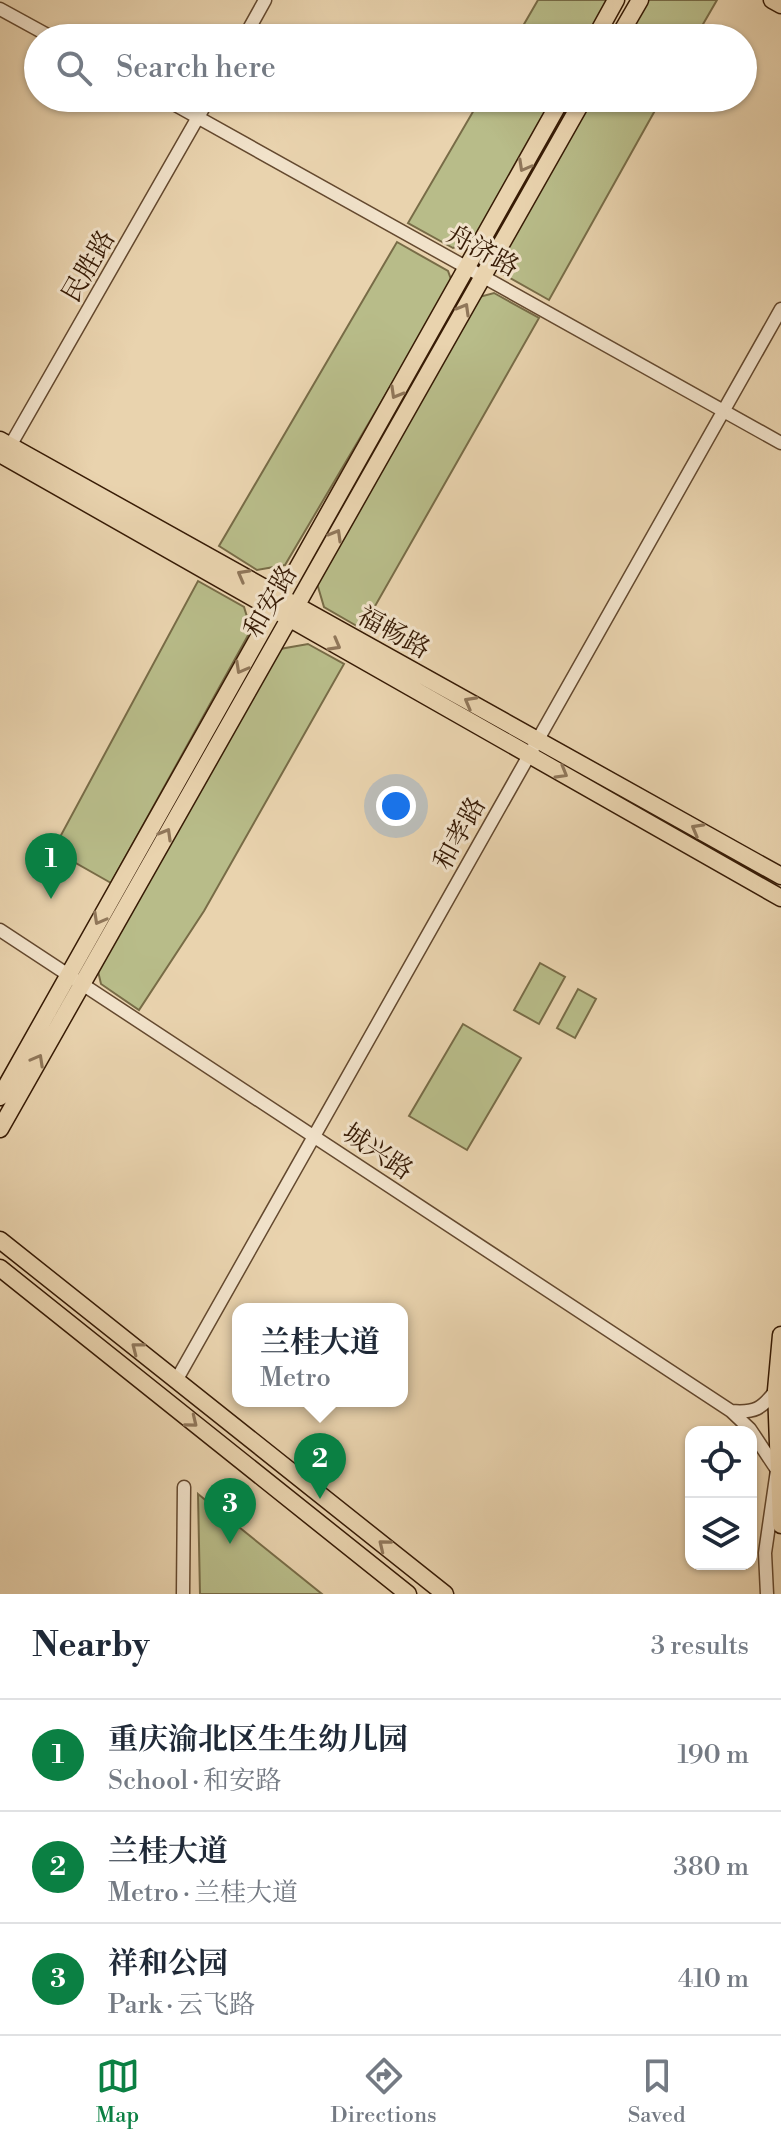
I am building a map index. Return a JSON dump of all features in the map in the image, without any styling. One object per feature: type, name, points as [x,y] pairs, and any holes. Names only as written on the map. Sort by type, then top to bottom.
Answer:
[{"type":"main road","points":[[603,24],[616,0]]},
{"type":"main road","points":[[626,24],[640,0]]},
{"type":"main road","points":[[772,0],[781,5]]},
{"type":"main road","name":"和安路","points":[[0,1097],[75,978],[285,607],[554,112]]},
{"type":"main road","name":"和安路","points":[[285,607],[483,275],[576,112]]},
{"type":"main road","name":"福畅路","points":[[4,449],[532,746],[781,876]]},
{"type":"main road","name":"福畅路","points":[[532,746],[755,885],[781,898]]},
{"type":"main road","name":"和安路","points":[[0,1129],[75,978]]},
{"type":"main road","points":[[0,1240],[445,1594]]},
{"type":"main road","points":[[0,1268],[408,1594]]},
{"type":"main road","points":[[781,1335],[776,1390],[781,1525]]},
{"type":"street","points":[[252,24],[265,0]]},
{"type":"street","points":[[0,9],[27,24]]},
{"type":"street","name":"舟济路","points":[[189,112],[781,443]]},
{"type":"street","name":"民胜路","points":[[4,449],[201,112]]},
{"type":"street","name":"和孝路","points":[[177,1379],[781,309]]},
{"type":"street","name":"城兴路","points":[[0,930],[731,1411],[750,1429],[777,1470]]},
{"type":"street","points":[[731,1411],[750,1412],[763,1408],[776,1390]]},
{"type":"street","points":[[767,1594],[765,1553],[777,1470]]},
{"type":"street","points":[[183,1594],[184,1487]]},
{"type":"green space","points":[[538,0],[608,0],[595,24],[524,24]]},
{"type":"green space","points":[[646,0],[717,0],[703,24],[632,24]]},
{"type":"green space","points":[[473,112],[545,112],[473,241],[453,248],[408,223]]},
{"type":"green space","points":[[582,112],[654,112],[549,300],[503,274],[499,258]]},
{"type":"green space","points":[[397,242],[448,271],[452,282],[285,565],[257,570],[219,546]]},
{"type":"green space","points":[[494,293],[539,318],[362,629],[324,607],[316,580],[479,297]]},
{"type":"green space","points":[[198,581],[244,607],[251,630],[111,883],[53,850]]},
{"type":"green space","points":[[308,644],[344,664],[204,911],[139,1010],[101,984],[97,967],[280,649]]},
{"type":"green space","points":[[540,963],[565,977],[539,1024],[514,1010]]},
{"type":"green space","points":[[578,989],[596,999],[575,1038],[557,1028]]},
{"type":"green space","points":[[463,1024],[521,1058],[467,1150],[409,1116]]},
{"type":"green space","points":[[198,1494],[322,1594],[200,1594]]},
{"type":"place","name":"重庆渝北区生生幼儿园","points":[[51,899]]},
{"type":"place","name":"兰桂大道","points":[[320,1499]]},
{"type":"place","name":"祥和公园","points":[[230,1544]]}]
